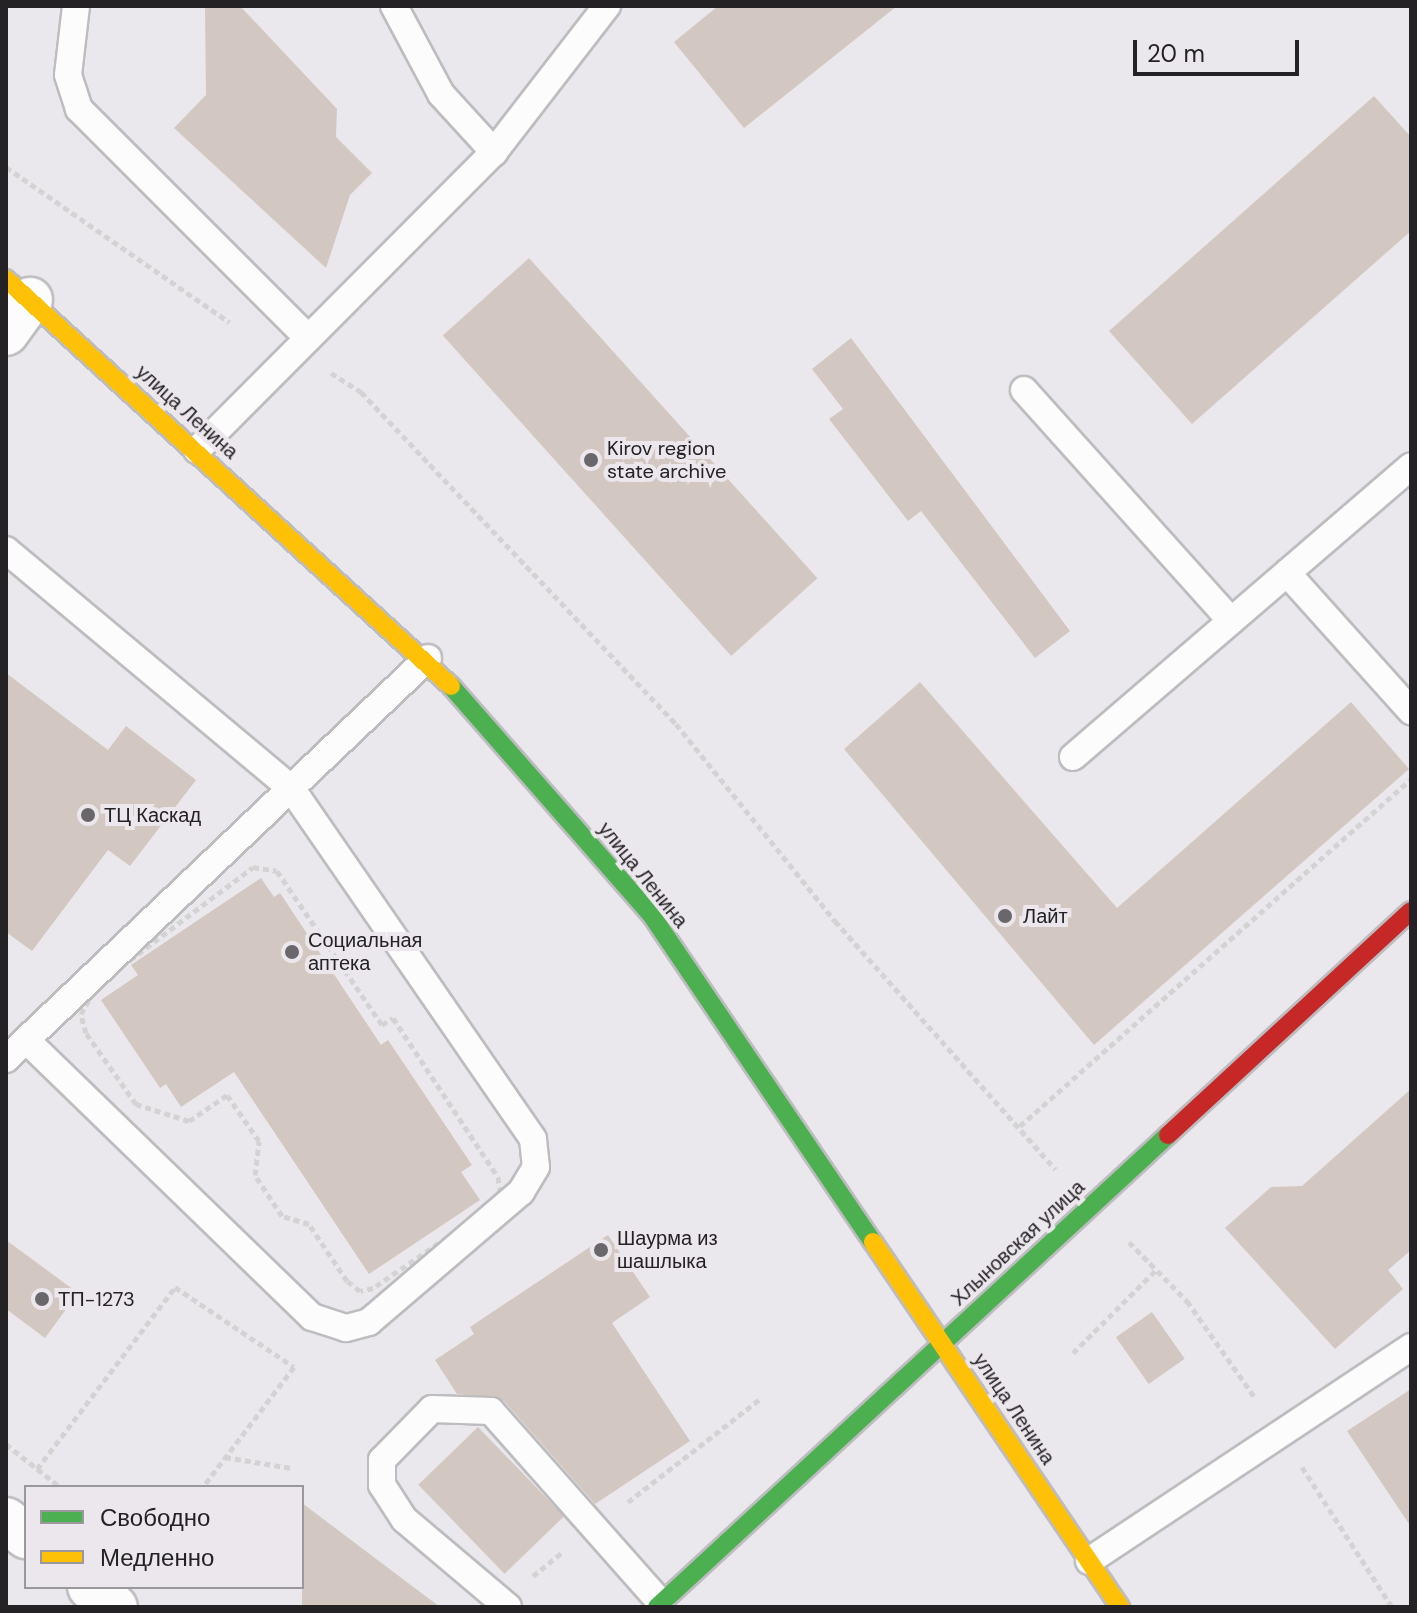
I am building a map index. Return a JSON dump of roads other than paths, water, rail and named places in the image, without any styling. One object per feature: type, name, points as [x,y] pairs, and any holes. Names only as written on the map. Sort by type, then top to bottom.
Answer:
[{"type":"main road","name":"улица Ленина","points":[[14,304],[197,450],[428,658],[650,913],[1120,1607]]},
{"type":"main road","name":"Хлыновская улица","points":[[659,1605],[1411,911]]},
{"type":"street","points":[[92,1589],[115,1607]]},
{"type":"lane","points":[[76,6],[68,75],[79,109],[302,344]]},
{"type":"lane","points":[[394,6],[441,94],[494,152]]},
{"type":"lane","points":[[197,450],[494,152],[587,23],[607,6]]},
{"type":"lane","points":[[1024,390],[1231,621]]},
{"type":"lane","points":[[1073,757],[1411,466]]},
{"type":"lane","points":[[6,550],[291,788],[533,1139],[536,1167],[521,1192],[369,1322],[346,1328],[312,1317],[26,1040]]},
{"type":"lane","points":[[1287,573],[1411,711]]},
{"type":"lane","points":[[6,1059],[428,658]]},
{"type":"lane","points":[[1089,1561],[1411,1347]]},
{"type":"lane","points":[[504,1604],[404,1519],[382,1485],[382,1460],[432,1409],[491,1411],[659,1605]]},
{"type":"place","name":"Kirov region state archive","points":[[591,460]]},
{"type":"place","name":"ТЦ Каскад","points":[[88,815]]},
{"type":"place","name":"Лайт","points":[[1005,916]]},
{"type":"place","name":"Социальная аптека","points":[[292,952]]},
{"type":"place","name":"Шаурма из шашлыка","points":[[601,1250]]},
{"type":"place","name":"ТП-1273","points":[[42,1299]]}]
